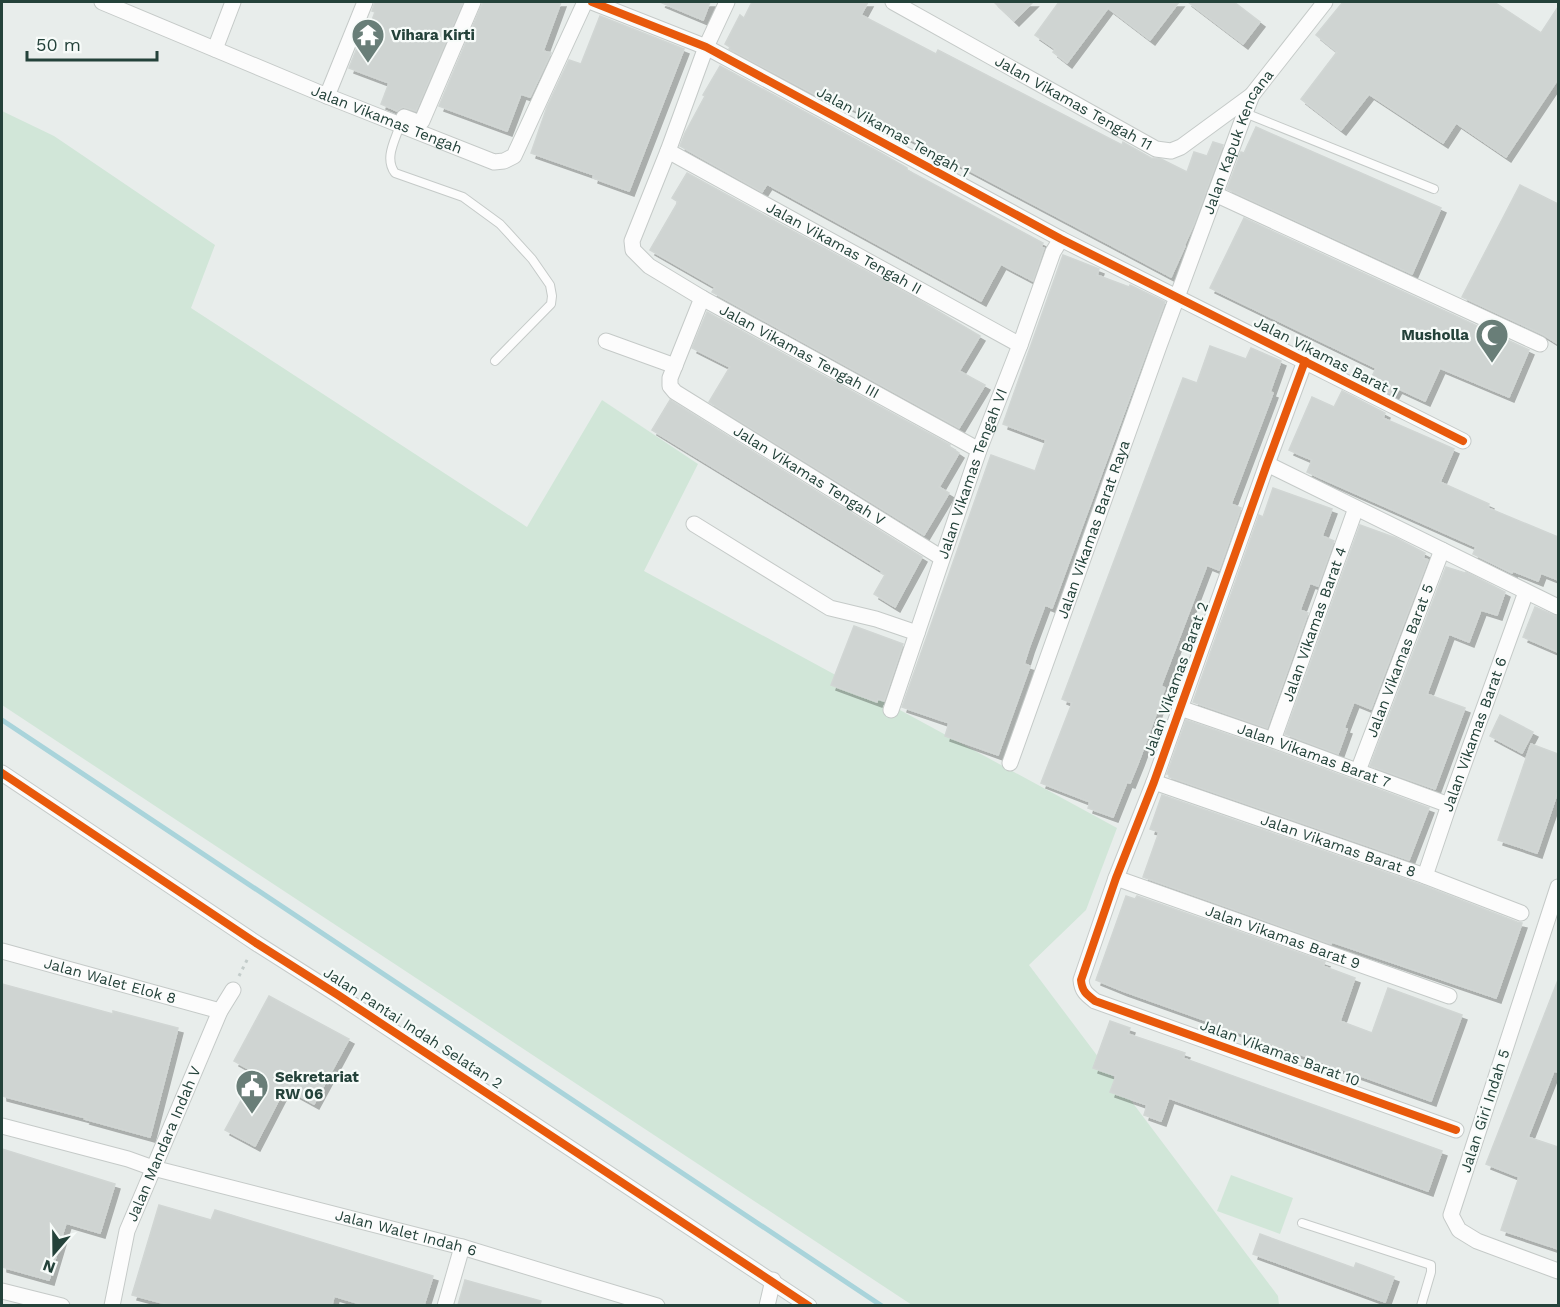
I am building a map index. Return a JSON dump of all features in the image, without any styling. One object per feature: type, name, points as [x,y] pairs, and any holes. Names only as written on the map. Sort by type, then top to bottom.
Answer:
[{"type":"street","name":"Jalan Vikamas Tengah","points":[[106,2],[327,96],[398,119],[425,134],[494,162],[504,161],[514,156],[585,2]]},
{"type":"street","points":[[215,49],[233,2]]},
{"type":"street","points":[[327,96],[365,2]]},
{"type":"street","points":[[398,119],[420,123],[422,121],[473,2]]},
{"type":"street","name":"Jalan Vikamas Tengah 1","points":[[592,2],[705,47],[1061,239],[1176,297]]},
{"type":"street","points":[[668,152],[705,47],[727,2]]},
{"type":"street","name":"Jalan Kapuk Kencana","points":[[1176,297],[1252,95],[1325,2]]},
{"type":"street","name":"Jalan Vikamas Tengah 11","points":[[901,3],[1156,149],[1172,151],[1181,147],[1252,95]]},
{"type":"street","name":"Jalan Vikamas Tengah III","points":[[668,152],[632,241],[633,250],[649,266],[702,298],[979,450]]},
{"type":"street","name":"Jalan Vikamas Tengah II","points":[[668,152],[1020,345]]},
{"type":"street","points":[[1215,194],[1540,344]]},
{"type":"street","name":"Jalan Vikamas Tengah VI","points":[[891,710],[979,450],[1053,252],[1061,239]]},
{"type":"street","name":"Jalan Vikamas Barat 1","points":[[1176,297],[1463,441]]},
{"type":"street","name":"Jalan Vikamas Barat Raya","points":[[1010,763],[1176,297]]},
{"type":"street","points":[[606,341],[675,366],[702,298]]},
{"type":"street","name":"Jalan Vikamas Barat 2","points":[[1095,1001],[1084,994],[1081,980],[1305,361]]},
{"type":"street","name":"Jalan Vikamas Tengah V","points":[[675,366],[670,378],[670,386],[675,392],[942,558]]},
{"type":"street","points":[[1267,464],[1558,608]]},
{"type":"street","name":"Jalan Vikamas Barat 4","points":[[1273,740],[1356,508]]},
{"type":"street","points":[[694,524],[830,608],[876,619],[917,633]]},
{"type":"street","name":"Jalan Vikamas Barat 5","points":[[1358,771],[1442,550]]},
{"type":"street","name":"Jalan Vikamas Barat 6","points":[[1425,876],[1526,592]]},
{"type":"street","name":"Jalan Vikamas Barat 7","points":[[1180,708],[1449,805]]},
{"type":"street","name":"Jalan Pantai Indah Selatan 2","points":[[2,773],[256,943],[809,1305]]},
{"type":"street","name":"Jalan Vikamas Barat 8","points":[[1154,782],[1425,876],[1521,913]]},
{"type":"street","name":"Jalan Vikamas Barat 9","points":[[1116,878],[1449,996]]},
{"type":"street","name":"Jalan Giri Indah 5","points":[[1558,887],[1450,1215],[1459,1230],[1477,1241],[1558,1271]]},
{"type":"street","name":"Jalan Walet Elok 8","points":[[2,951],[220,1011]]},
{"type":"street","name":"Jalan Mandara Indah V","points":[[112,1305],[127,1231],[220,1011],[233,990]]},
{"type":"street","name":"Jalan Vikamas Barat 10","points":[[1095,1001],[1456,1130]]},
{"type":"street","name":"Jalan Walet Indah 6","points":[[2,1126],[128,1159],[153,1168],[462,1247],[657,1305]]},
{"type":"street","points":[[445,1305],[462,1247]]},
{"type":"street","points":[[767,1305],[773,1280]]},
{"type":"street","points":[[2,1291],[62,1305]]},
{"type":"lane","points":[[1245,113],[1434,189]]},
{"type":"lane","points":[[398,119],[389,158],[390,167],[395,173],[463,197],[500,224],[532,259],[550,285],[552,296],[550,304],[495,361]]},
{"type":"lane","points":[[1302,1223],[1431,1265],[1421,1305]]},
{"type":"path","points":[[233,990],[256,943]]},
{"type":"green space","points":[[2,111],[54,136],[215,245],[191,308],[527,527],[602,400],[698,464],[644,571],[1117,828],[1086,910],[1029,965],[1278,1296],[1279,1305],[912,1305],[2,705]]},
{"type":"green space","points":[[1231,1175],[1293,1198],[1280,1234],[1217,1211]]},
{"type":"building","points":[[375,2],[463,2],[416,111],[403,107],[397,111],[381,104],[389,83],[349,68],[357,48],[361,50],[375,12],[372,11]]},
{"type":"building","points":[[483,2],[561,2],[543,51],[551,53],[530,97],[521,94],[507,131],[439,106]]},
{"type":"building","points":[[660,2],[710,2],[703,20]]},
{"type":"building","points":[[752,2],[868,2],[861,15],[936,54],[938,50],[1122,145],[1123,142],[1151,158],[1161,159],[1187,172],[1194,152],[1207,156],[1213,142],[1223,145],[1194,224],[1171,277],[827,95],[825,100],[729,49],[730,47],[725,44],[740,15],[744,18]]},
{"type":"building","points":[[994,2],[1033,2],[1014,21]]},
{"type":"building","points":[[1059,2],[1179,2],[1150,40],[1108,8],[1067,63],[1053,52],[1055,49],[1035,35]]},
{"type":"building","points":[[1188,2],[1234,2],[1260,22],[1243,44]]},
{"type":"building","points":[[1343,2],[1494,2],[1541,33],[1558,7],[1558,79],[1506,157],[1456,123],[1443,143],[1369,94],[1341,130],[1301,99],[1337,52],[1316,35]]},
{"type":"building","points":[[600,16],[684,49],[629,191],[593,178],[594,175],[531,153],[547,107],[569,60],[581,64]]},
{"type":"building","points":[[720,66],[1043,243],[1041,247],[1044,248],[1033,281],[1001,264],[981,301],[767,184],[762,192],[680,146],[705,96],[703,95]]},
{"type":"building","points":[[1256,127],[1441,208],[1412,274],[1227,189],[1241,152],[1244,153]]},
{"type":"building","points":[[687,173],[919,300],[980,336],[959,371],[985,385],[959,428],[712,292],[715,287],[650,250],[678,202],[672,198]]},
{"type":"building","points":[[1520,185],[1558,204],[1558,344],[1544,335],[1462,297]]},
{"type":"building","points":[[1244,218],[1529,350],[1509,397],[1440,368],[1425,401],[1397,388],[1393,395],[1369,383],[1376,368],[1210,288]]},
{"type":"building","points":[[1063,255],[1099,269],[1097,275],[1129,287],[1130,285],[1165,302],[1052,608],[1045,605],[1029,648],[1024,664],[1030,666],[998,755],[945,736],[949,723],[902,707],[991,455],[1035,471],[1046,440],[1003,424]]},
{"type":"building","points":[[707,312],[950,445],[959,453],[939,487],[949,493],[924,535],[709,402],[730,367],[692,348]]},
{"type":"building","points":[[1210,346],[1246,359],[1251,348],[1281,361],[1270,392],[1273,393],[1231,504],[1241,508],[1219,570],[1207,565],[1161,686],[1165,688],[1139,761],[1130,783],[1127,782],[1113,817],[1088,808],[1090,802],[1041,783],[1072,703],[1062,699],[1183,378],[1197,383]]},
{"type":"building","points":[[1342,391],[1385,413],[1383,418],[1454,449],[1440,482],[1489,504],[1488,508],[1558,537],[1558,580],[1541,573],[1538,581],[1513,571],[1512,573],[1473,554],[1476,547],[1307,472],[1312,460],[1289,450],[1312,397],[1334,407]]},
{"type":"building","points":[[670,400],[922,557],[895,607],[874,594],[885,575],[881,573],[882,571],[652,430]]},
{"type":"building","points":[[1273,488],[1332,509],[1322,536],[1334,541],[1318,586],[1310,583],[1300,610],[1308,613],[1267,728],[1193,702],[1259,515],[1263,517]]},
{"type":"building","points":[[1360,525],[1396,538],[1425,553],[1423,558],[1428,560],[1371,709],[1354,702],[1344,728],[1347,729],[1338,754],[1285,734]]},
{"type":"building","points":[[1446,567],[1466,572],[1505,592],[1497,615],[1481,610],[1469,642],[1449,634],[1427,694],[1465,708],[1435,789],[1370,766]]},
{"type":"building","points":[[1535,607],[1558,617],[1558,652],[1523,637]]},
{"type":"building","points":[[854,626],[903,644],[884,701],[878,699],[877,702],[831,685]]},
{"type":"building","points":[[1500,715],[1533,732],[1522,753],[1490,736]]},
{"type":"building","points":[[1186,720],[1429,808],[1409,860],[1169,777],[1167,774]]},
{"type":"building","points":[[1531,744],[1558,754],[1558,791],[1537,853],[1498,840]]},
{"type":"building","points":[[1162,795],[1422,885],[1522,923],[1496,998],[1332,942],[1331,944],[1143,877],[1159,832],[1150,829]]},
{"type":"building","points":[[1126,896],[1135,899],[1137,896],[1325,962],[1323,966],[1355,978],[1340,1021],[1372,1033],[1388,988],[1462,1015],[1431,1101],[1096,980]]},
{"type":"building","points":[[1558,980],[1558,1072],[1554,1071],[1528,1137],[1558,1147],[1558,1249],[1501,1230],[1519,1177],[1486,1164]]},
{"type":"building","points":[[2,984],[113,1014],[113,1011],[178,1028],[150,1137],[2,1096]]},
{"type":"building","points":[[269,996],[349,1039],[314,1104],[285,1088],[255,1146],[225,1130],[256,1073],[234,1061]]},
{"type":"building","points":[[1110,1021],[1130,1028],[1128,1034],[1185,1053],[1183,1058],[1442,1151],[1428,1191],[1169,1098],[1161,1121],[1144,1115],[1147,1105],[1110,1092],[1116,1076],[1093,1068]]},
{"type":"building","points":[[2,1149],[115,1184],[100,1233],[66,1223],[49,1280],[2,1267]]},
{"type":"building","points":[[159,1205],[211,1220],[215,1210],[433,1276],[424,1305],[364,1305],[334,1296],[332,1305],[170,1305],[132,1295]]},
{"type":"building","points":[[1260,1234],[1354,1268],[1356,1263],[1394,1277],[1385,1302],[1253,1254]]},
{"type":"building","points":[[465,1280],[541,1301],[540,1305],[458,1305]]},
{"type":"waterway","points":[[2,720],[882,1306]]},
{"type":"cycle path","points":[[592,2],[706,47],[1061,239],[1463,441]]},
{"type":"cycle path","points":[[1305,361],[1154,782],[1116,878],[1081,980],[1082,987],[1095,1001],[1456,1130]]},
{"type":"cycle path","points":[[2,773],[256,943],[809,1306]]},
{"type":"place","name":"Vihara Kirti","points":[[368,64]]},
{"type":"place","name":"Musholla","points":[[1492,364]]},
{"type":"place","name":"Sekretariat RW 06","points":[[252,1115]]}]
